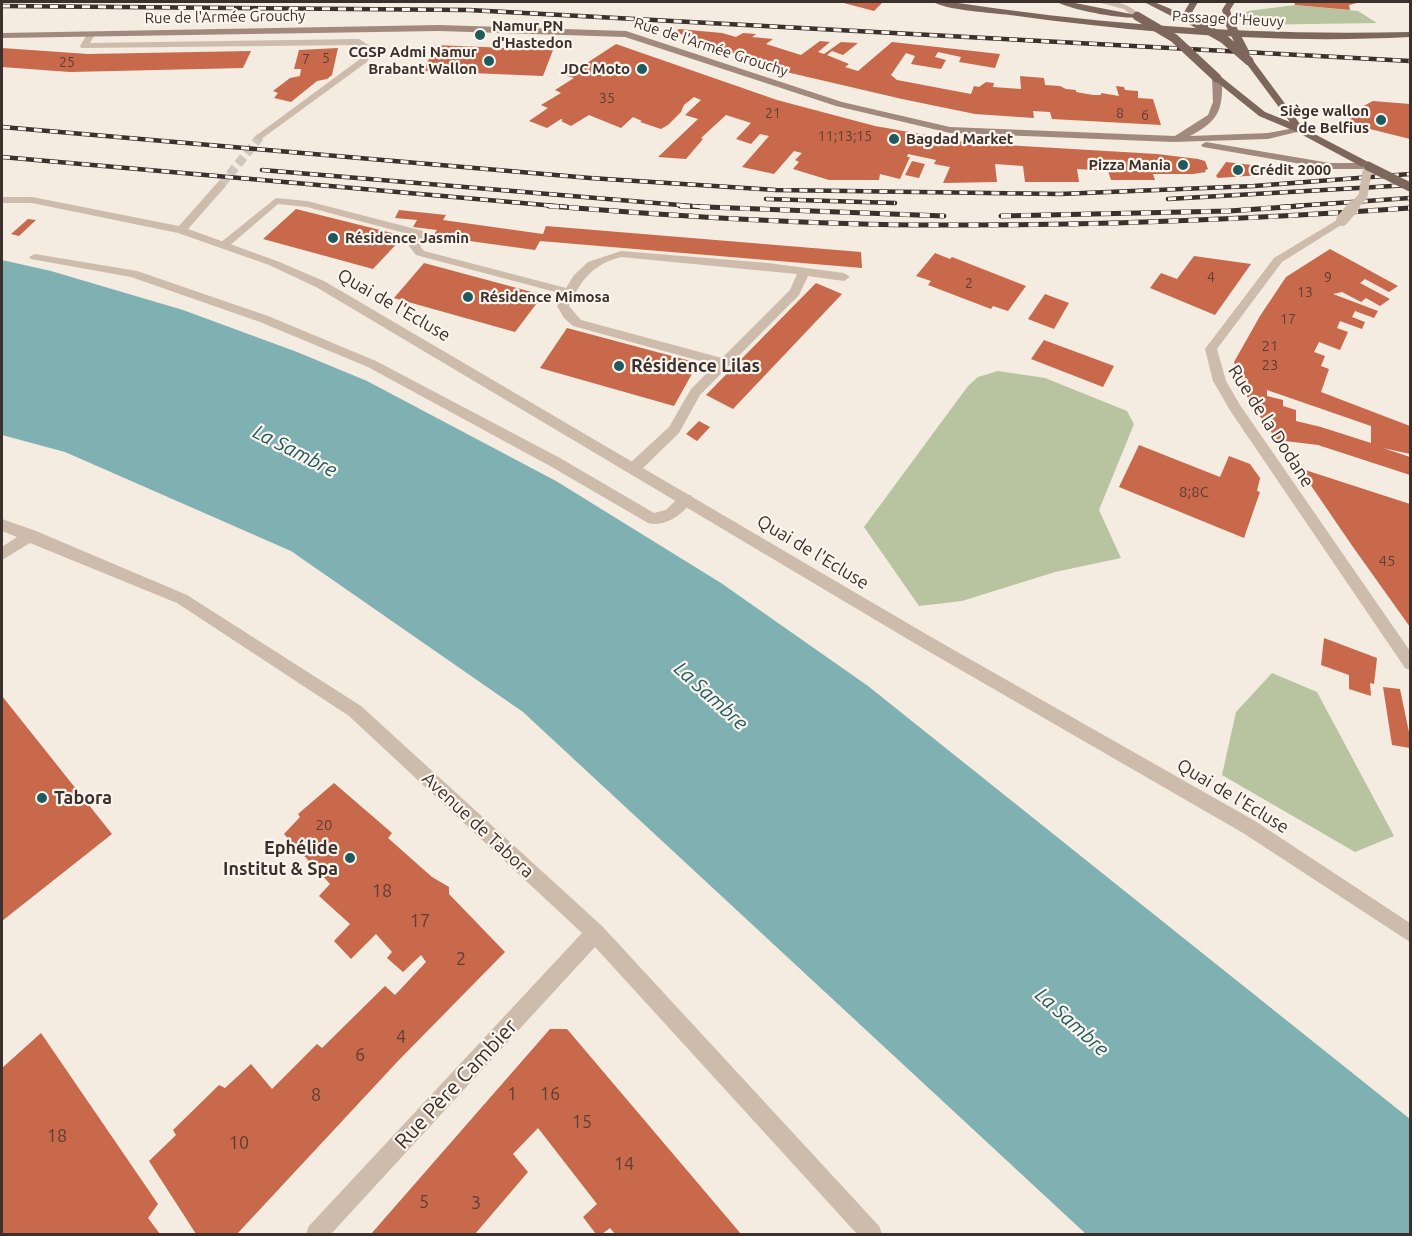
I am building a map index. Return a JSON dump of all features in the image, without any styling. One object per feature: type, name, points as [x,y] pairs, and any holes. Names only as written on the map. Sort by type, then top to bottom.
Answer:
[{"type":"main road","name":"Passage d'Heuvy","points":[[938,2],[1009,14],[1199,33],[1308,36],[1410,35]]},
{"type":"main road","points":[[1061,2],[1121,15],[1137,16],[1174,38],[1217,78],[1262,114],[1300,130],[1410,187]]},
{"type":"main road","points":[[1148,2],[1224,39],[1249,61],[1300,130]]},
{"type":"main road","points":[[1174,38],[1194,2]]},
{"type":"main road","points":[[1231,2],[1226,10],[1230,24],[1249,61]]},
{"type":"street","points":[[1101,2],[1127,7],[1137,16]]},
{"type":"street","name":"Rue de l'Armée Grouchy","points":[[2,36],[439,28],[626,34],[839,104],[950,130],[1173,139],[1268,136],[1300,130]]},
{"type":"street","points":[[91,35],[84,46],[360,42],[369,48],[364,60],[260,137]]},
{"type":"street","points":[[1173,139],[1210,119],[1219,105],[1217,78]]},
{"type":"street","name":"Rue de l'Armée Grouchy","points":[[1173,139],[1329,166],[1368,166]]},
{"type":"street","name":"Rue de la Dodane","points":[[1368,166],[1363,196],[1342,220],[1278,260],[1211,350],[1213,367],[1225,393],[1410,663]]},
{"type":"street","points":[[181,230],[221,184]]},
{"type":"street","name":"Quai de l'Ecluse","points":[[2,200],[32,200],[181,230],[320,284],[916,636],[1249,827],[1410,933]]},
{"type":"street","points":[[224,245],[276,201],[307,204],[423,234],[414,246],[420,253],[569,292]]},
{"type":"street","points":[[724,363],[577,323],[568,315],[563,306],[569,292],[587,267],[601,258],[621,254],[804,271],[844,277]]},
{"type":"street","points":[[34,256],[133,274],[264,319],[372,364],[555,462],[653,519],[671,514],[686,499]]},
{"type":"street","points":[[634,468],[674,430],[695,392],[795,292],[804,271]]},
{"type":"street","name":"Avenue de Tabora","points":[[2,525],[182,599],[355,711],[595,933],[871,1234]]},
{"type":"street","points":[[2,554],[31,536]]},
{"type":"street","name":"Rue Père Cambier","points":[[317,1234],[595,933]]},
{"type":"green space","points":[[1295,5],[1358,11],[1377,23],[1244,25],[1245,13],[1248,11]]},
{"type":"green space","points":[[998,371],[1045,378],[1127,411],[1134,424],[1099,510],[1121,558],[1055,572],[962,601],[919,606],[864,527],[968,386],[978,377]]},
{"type":"green space","points":[[1272,673],[1317,692],[1394,836],[1355,852],[1222,775],[1236,712]]},
{"type":"water","name":"La Sambre","points":[[2,260],[51,271],[183,310],[297,352],[367,381],[556,481],[721,583],[868,686],[1410,1119],[1410,1234],[1086,1234],[523,712],[291,551],[65,452],[2,435]]},
{"type":"building","points":[[840,2],[883,2],[874,11]]},
{"type":"building","points":[[1294,2],[1361,2],[1349,5],[1350,10],[1295,5]]},
{"type":"building","points":[[679,29],[722,33],[736,37],[743,33],[756,34],[752,37],[773,39],[766,44],[801,55],[820,41],[830,42],[818,52],[824,54],[841,42],[858,43],[843,55],[832,51],[827,55],[849,64],[845,67],[858,71],[892,42],[1000,54],[995,68],[959,62],[961,57],[938,52],[935,57],[946,60],[941,69],[911,64],[915,56],[906,53],[891,75],[897,80],[971,94],[974,86],[979,87],[986,82],[994,83],[993,87],[1021,89],[1020,76],[1044,78],[1045,85],[1060,86],[1093,95],[1101,95],[1101,93],[1119,96],[1116,86],[1124,87],[1125,90],[1138,91],[1138,98],[1153,99],[1161,125],[1052,119],[1050,112],[1033,111],[1034,118],[975,114],[782,71],[675,32]]},
{"type":"building","points":[[616,44],[777,100],[875,126],[971,143],[1157,154],[1198,159],[1205,161],[1208,169],[1205,170],[1206,172],[1193,174],[1153,174],[1155,180],[1111,180],[1108,171],[1077,169],[1079,182],[1025,182],[1023,166],[995,164],[997,182],[943,183],[950,167],[934,164],[936,160],[908,154],[907,157],[910,157],[900,179],[880,174],[879,180],[829,180],[793,169],[799,162],[795,160],[802,153],[794,151],[774,174],[742,167],[769,136],[760,134],[751,144],[736,139],[751,123],[726,115],[701,138],[703,139],[686,159],[658,157],[698,119],[685,115],[701,100],[694,97],[684,105],[681,112],[668,125],[661,129],[640,122],[642,121],[633,117],[621,128],[589,115],[571,126],[561,119],[547,128],[529,121],[548,108],[541,105],[561,93],[555,90],[574,78],[567,76]]},
{"type":"building","name":"CGSP Admi Namur Brabant Wallon","points":[[436,45],[553,50],[543,76],[423,71]]},
{"type":"building","points":[[2,48],[88,54],[251,51],[243,68],[70,72],[2,67]]},
{"type":"building","points":[[338,48],[332,75],[327,79],[317,81],[291,102],[274,98],[278,93],[273,91],[290,78],[300,76],[301,69],[294,69],[299,50]]},
{"type":"building","name":"Siège wallon de Belfius","points":[[1373,101],[1410,104],[1410,139],[1354,125],[1348,114]]},
{"type":"building","points":[[912,161],[925,164],[919,178],[905,175]]},
{"type":"building","name":"Crédit 2000","points":[[1226,162],[1252,165],[1261,175],[1218,178],[1216,176]]},
{"type":"building","name":"Résidence Jasmin","points":[[296,209],[404,236],[373,269],[263,239]]},
{"type":"building","points":[[399,210],[446,215],[443,220],[543,234],[546,226],[861,252],[862,268],[540,241],[535,250],[433,236],[437,230],[413,227],[417,220],[395,218]]},
{"type":"building","points":[[28,219],[36,220],[19,236],[11,234]]},
{"type":"building","points":[[1330,249],[1398,286],[1389,292],[1365,279],[1360,283],[1390,299],[1380,306],[1366,298],[1361,302],[1342,292],[1333,294],[1378,311],[1374,318],[1355,311],[1352,317],[1365,322],[1362,329],[1340,321],[1337,328],[1348,332],[1340,350],[1319,342],[1314,352],[1325,356],[1321,366],[1329,369],[1321,392],[1410,426],[1410,454],[1383,448],[1410,457],[1410,475],[1318,445],[1277,440],[1251,404],[1234,362],[1260,316],[1286,277]],"holes":[[[1267,390],[1371,426],[1371,443],[1296,421],[1296,410],[1283,406],[1283,400],[1267,396]]]},
{"type":"building","points":[[935,253],[950,259],[952,257],[1026,286],[1008,311],[993,306],[991,309],[928,285],[931,281],[916,276]]},
{"type":"building","points":[[1194,256],[1251,264],[1215,315],[1150,288],[1161,273],[1177,279]]},
{"type":"building","name":"Résidence Mimosa","points":[[424,263],[543,295],[515,332],[394,298]]},
{"type":"building","points":[[816,283],[842,294],[733,409],[706,395]]},
{"type":"building","points":[[1045,294],[1069,303],[1054,329],[1028,319]]},
{"type":"building","name":"Résidence Lilas","points":[[567,328],[698,363],[674,406],[540,368]]},
{"type":"building","points":[[1044,340],[1114,366],[1103,387],[1031,359]]},
{"type":"building","points":[[699,421],[710,427],[697,441],[686,434]]},
{"type":"building","points":[[1139,445],[1220,477],[1229,456],[1250,464],[1260,478],[1257,491],[1260,492],[1244,538],[1119,487]]},
{"type":"building","points":[[1299,468],[1410,504],[1410,627],[1353,547]]},
{"type":"building","points":[[1324,638],[1377,658],[1374,684],[1370,683],[1371,696],[1349,689],[1349,675],[1321,665]]},
{"type":"building","points":[[1383,687],[1400,689],[1410,737],[1410,748],[1392,745]]},
{"type":"building","name":"Tabora","points":[[2,696],[112,834],[2,921]]},
{"type":"building","points":[[334,783],[392,833],[388,838],[432,877],[449,887],[449,894],[505,952],[398,1061],[237,1234],[196,1234],[149,1161],[176,1135],[173,1130],[219,1085],[225,1088],[251,1064],[272,1089],[317,1044],[322,1048],[385,986],[395,995],[426,962],[421,955],[403,972],[387,958],[392,952],[376,934],[351,959],[334,941],[350,924],[319,896],[330,884],[284,834],[300,817],[298,814]]},
{"type":"building","points":[[550,1029],[567,1029],[741,1234],[615,1234],[610,1228],[602,1234],[596,1234],[583,1217],[597,1204],[538,1128],[513,1154],[528,1172],[475,1234],[371,1234]]},
{"type":"building","points":[[41,1033],[158,1204],[148,1218],[160,1234],[2,1234],[2,1068]]},
{"type":"tunnel","points":[[221,185],[260,137]]},
{"type":"railway","points":[[2,6],[469,10],[1410,61]]},
{"type":"railway","points":[[2,127],[590,178],[776,190],[1060,194],[1254,186],[1410,174]]},
{"type":"railway","points":[[2,157],[567,207]]},
{"type":"railway","points":[[262,170],[700,207]]},
{"type":"railway","points":[[1168,199],[1410,185]]},
{"type":"railway","points":[[1280,207],[1410,198]]},
{"type":"railway","points":[[766,199],[895,203]]},
{"type":"railway","points":[[549,206],[744,219],[939,225],[1174,221],[1410,208]]},
{"type":"railway","points":[[680,206],[700,207]]},
{"type":"railway","points":[[1001,216],[1229,211],[1301,206]]},
{"type":"railway","points":[[700,207],[944,216]]},
{"type":"place","name":"Namur PN d'Hastedon","points":[[480,35]]},
{"type":"place","name":"CGSP Admi Namur Brabant Wallon","points":[[489,61]]},
{"type":"place","name":"JDC Moto","points":[[642,69]]},
{"type":"place","name":"Siège wallon de Belfius","points":[[1381,120]]},
{"type":"place","name":"Bagdad Market","points":[[894,139]]},
{"type":"place","name":"Pizza Mania","points":[[1183,165]]},
{"type":"place","name":"Crédit 2000","points":[[1238,170]]},
{"type":"place","name":"Résidence Jasmin","points":[[333,238]]},
{"type":"place","name":"Résidence Mimosa","points":[[468,297]]},
{"type":"place","name":"Résidence Lilas","points":[[619,366]]},
{"type":"place","name":"Tabora","points":[[42,798]]},
{"type":"place","name":"Ephélide Institut & Spa","points":[[350,858]]}]
